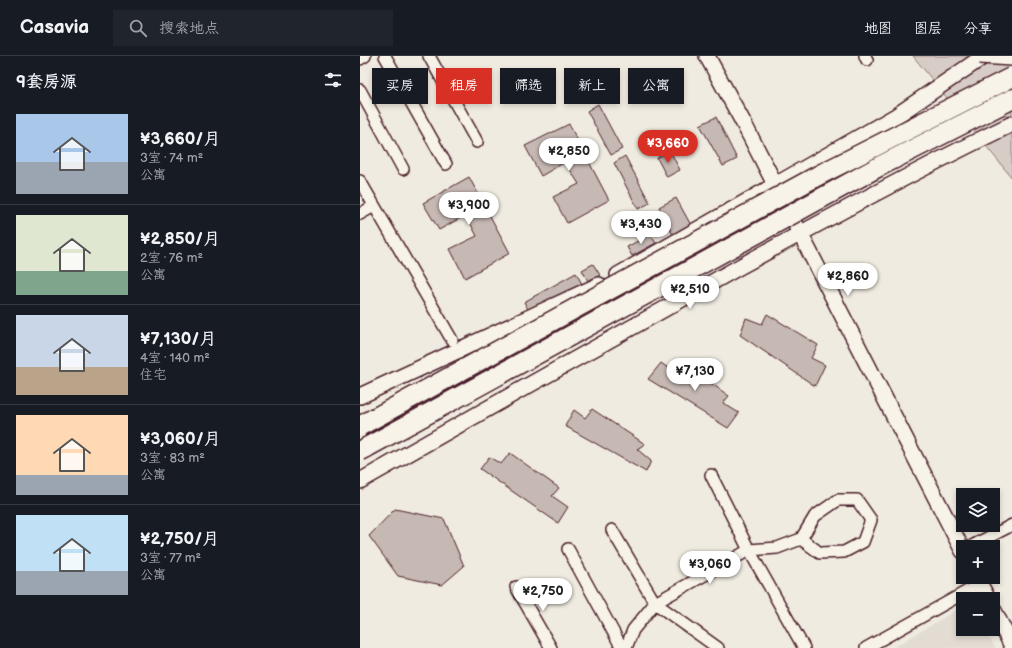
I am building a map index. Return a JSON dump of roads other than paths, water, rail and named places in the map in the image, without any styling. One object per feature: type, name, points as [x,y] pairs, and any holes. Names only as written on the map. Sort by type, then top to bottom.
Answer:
[{"type":"highway","points":[[360,426],[819,176],[1012,78]]},
{"type":"highway","points":[[360,451],[880,166],[1012,99]]},
{"type":"main road","points":[[707,56],[800,233],[957,540]]},
{"type":"main road","points":[[980,56],[1012,58]]},
{"type":"main road","points":[[360,396],[591,290],[896,116],[984,56]]},
{"type":"main road","points":[[360,481],[616,335],[800,233],[936,160],[1012,124]]},
{"type":"main road","points":[[1000,623],[1012,646]]},
{"type":"street","points":[[360,59],[365,56]]},
{"type":"street","points":[[386,56],[446,164]]},
{"type":"street","points":[[429,56],[477,142]]},
{"type":"street","points":[[360,90],[403,168]]},
{"type":"street","points":[[360,182],[452,340]]},
{"type":"street","points":[[360,214],[374,206]]},
{"type":"street","points":[[711,475],[749,550],[804,648]]},
{"type":"street","points":[[626,648],[633,630],[655,603],[749,550],[778,548],[801,540],[815,516],[838,500],[857,500],[871,520],[863,542],[844,552],[820,553],[801,540]]},
{"type":"street","points":[[985,540],[1011,528]]},
{"type":"street","points":[[612,530],[655,603],[718,648]]},
{"type":"street","points":[[568,549],[622,648]]},
{"type":"street","points":[[866,648],[973,584]]},
{"type":"street","points":[[516,587],[551,648]]}]
